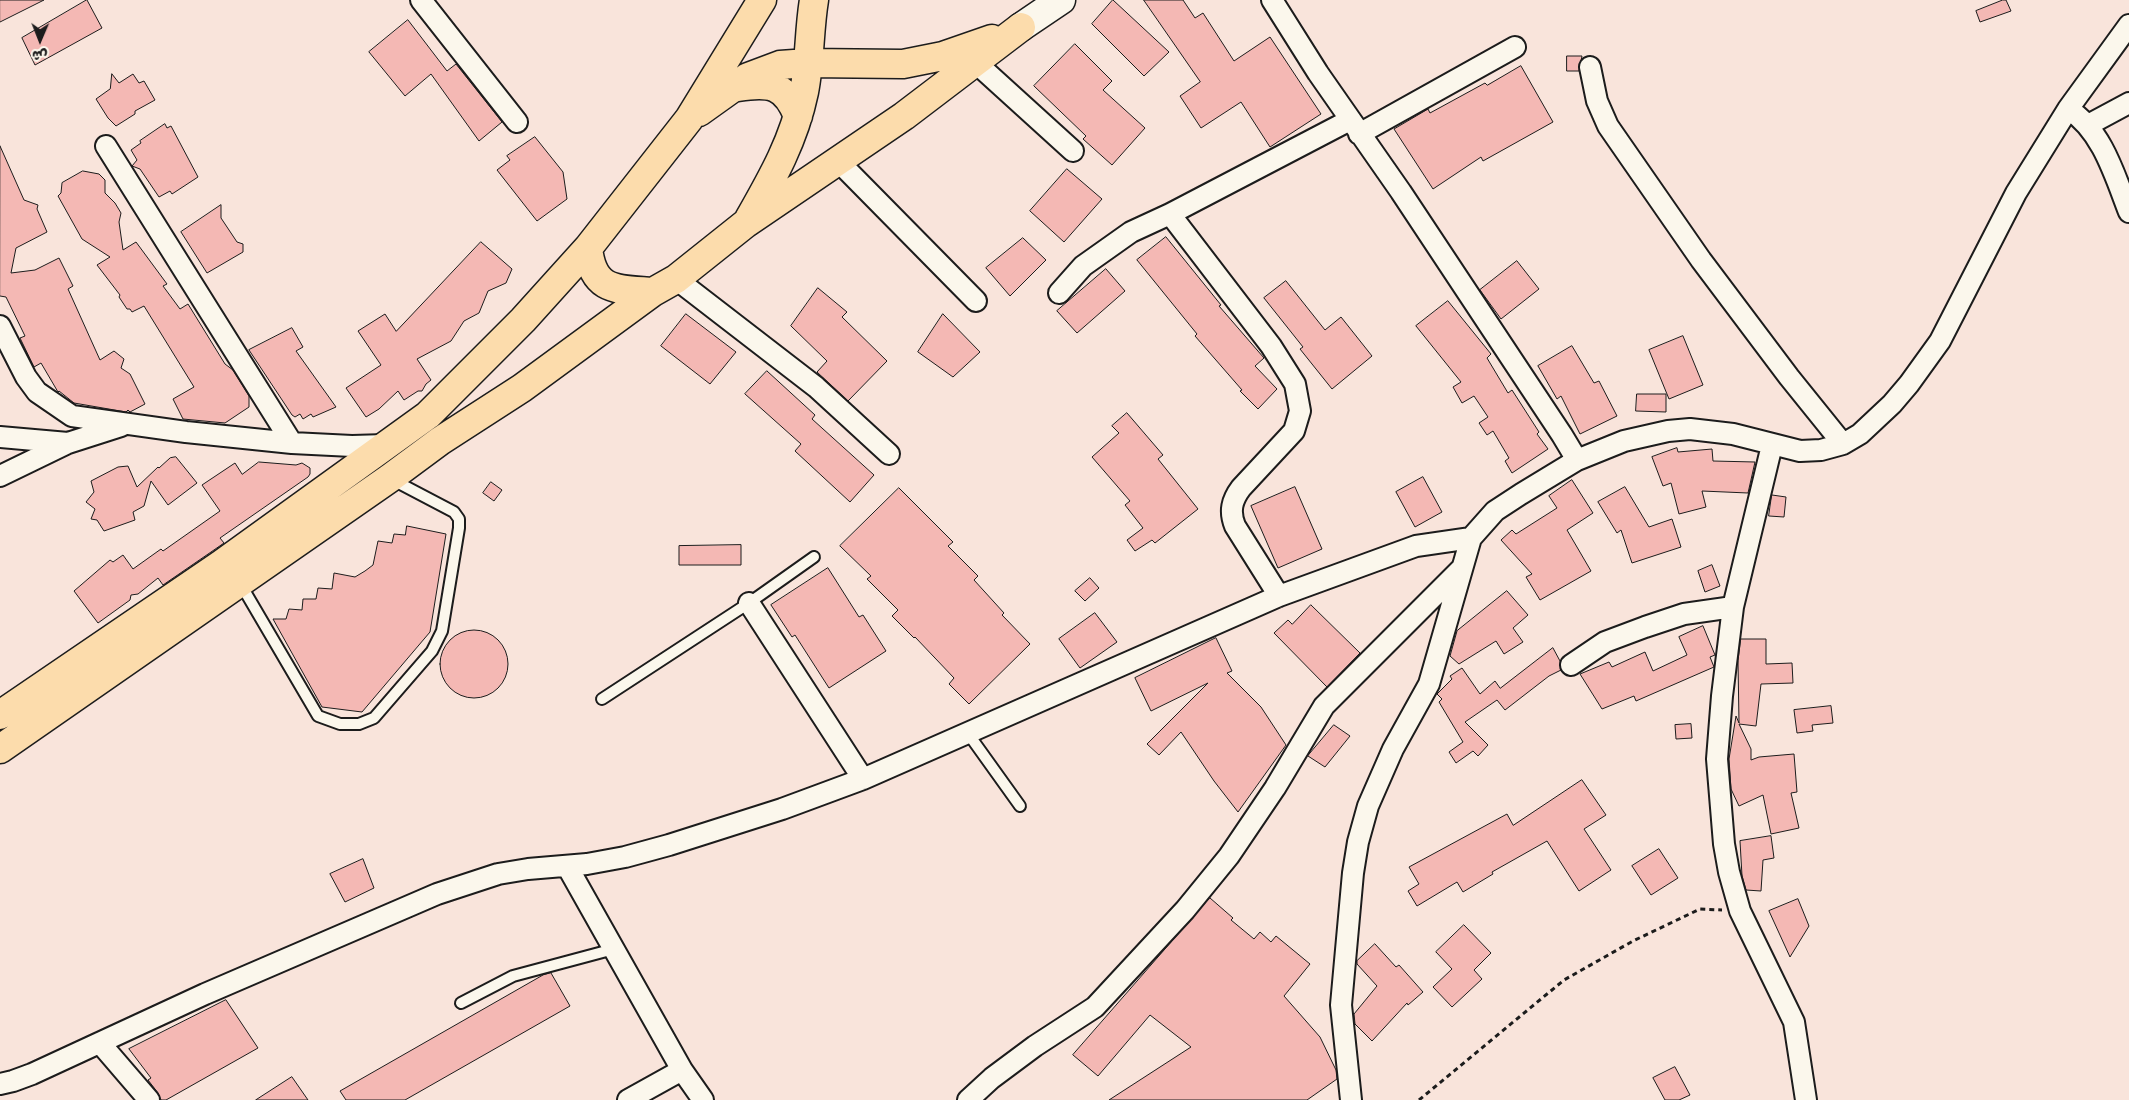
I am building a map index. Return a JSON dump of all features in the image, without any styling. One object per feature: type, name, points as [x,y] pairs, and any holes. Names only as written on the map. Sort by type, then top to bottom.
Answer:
[{"type":"highway","points":[[0,715],[220,565],[428,415],[523,320],[588,248],[689,119],[762,0]]},
{"type":"highway","points":[[745,224],[790,143],[804,90],[814,0]]},
{"type":"highway","points":[[689,119],[748,77],[780,65],[808,63],[902,64],[921,62],[980,44],[1021,27]]},
{"type":"highway","points":[[0,749],[390,478],[440,441],[522,388],[653,292],[676,279],[745,224],[904,116],[1021,27]]},
{"type":"highway","points":[[733,87],[751,85],[777,88],[792,102],[798,116]]},
{"type":"highway","points":[[588,248],[590,264],[595,275],[602,283],[617,288],[653,292]]},
{"type":"main road","points":[[1021,27],[1061,0]]},
{"type":"street","points":[[421,0],[517,122]]},
{"type":"street","points":[[1272,0],[1354,127],[1448,261],[1562,434],[1577,460]]},
{"type":"street","points":[[1351,1100],[1341,1005],[1353,873],[1358,842],[1368,806],[1393,749],[1430,684],[1471,538],[1495,510],[1577,460],[1624,441],[1690,429],[1732,434],[1772,445],[1812,452],[1843,444],[1860,434],[1892,404],[1940,341],[2016,193],[2068,109],[2129,25]]},
{"type":"street","points":[[1059,293],[1083,266],[1104,249],[1131,232],[1354,127],[1515,46]]},
{"type":"street","points":[[975,62],[1073,151]]},
{"type":"street","points":[[1590,67],[1597,101],[1608,126],[1701,260],[1789,377],[1843,444]]},
{"type":"street","points":[[2088,125],[2129,103]]},
{"type":"street","points":[[2068,109],[2088,125],[2097,139],[2129,212]]},
{"type":"street","points":[[106,146],[292,443]]},
{"type":"street","points":[[838,161],[976,300]]},
{"type":"street","points":[[1170,214],[1271,346],[1295,384],[1300,411],[1294,431],[1241,488],[1234,497],[1231,509],[1235,526],[1279,596]]},
{"type":"street","points":[[676,279],[816,387],[889,454]]},
{"type":"street","points":[[0,326],[4,344],[37,392],[72,416],[292,443],[352,446],[386,445]]},
{"type":"street","points":[[0,476],[68,442],[125,424]]},
{"type":"street","points":[[0,436],[68,442]]},
{"type":"street","points":[[1772,445],[1733,606],[1722,696],[1717,760],[1724,844],[1740,911],[1794,1022],[1806,1100]]},
{"type":"street","points":[[0,1084],[13,1082],[32,1074],[205,994],[437,894],[498,874],[625,857],[782,809],[862,779],[1279,596],[1416,546],[1471,538]]},
{"type":"street","points":[[968,1100],[992,1078],[1035,1046],[1095,1007],[1185,910],[1228,856],[1274,788],[1324,706],[1462,568]]},
{"type":"street","points":[[749,603],[862,779]]},
{"type":"street","points":[[1571,665],[1605,642],[1629,633],[1684,614],[1733,606]]},
{"type":"street","points":[[567,866],[682,1070],[703,1100]]},
{"type":"street","points":[[100,1044],[149,1100]]},
{"type":"street","points":[[628,1100],[682,1070]]},
{"type":"lane","points":[[239,582],[318,716],[340,724],[359,724],[374,718],[432,651],[442,631],[460,528],[459,519],[454,512],[390,478]]},
{"type":"lane","points":[[602,699],[749,603],[814,557]]},
{"type":"lane","points":[[967,732],[1020,806]]},
{"type":"lane","points":[[461,1003],[513,976],[614,949]]},
{"type":"path","points":[[1419,1100],[1564,980],[1633,941],[1700,909],[1740,911]]},
{"type":"building","points":[[0,0],[44,0],[0,22]]},
{"type":"building","points":[[87,0],[102,28],[35,65],[22,38]]},
{"type":"building","points":[[1113,0],[1169,52],[1144,76],[1092,24]]},
{"type":"building","points":[[1144,0],[1183,0],[1195,18],[1203,13],[1234,61],[1270,37],[1321,114],[1270,147],[1241,102],[1201,128],[1180,96],[1200,82]]},
{"type":"building","points":[[2006,0],[2011,11],[1980,22],[1976,11]]},
{"type":"building","points":[[408,20],[447,71],[456,64],[502,122],[479,141],[431,74],[405,96],[369,52]]},
{"type":"building","points":[[1075,44],[1112,81],[1103,90],[1145,128],[1112,165],[1083,139],[1086,136],[1034,86]]},
{"type":"building","points":[[1567,56],[1582,56],[1579,71],[1567,71]]},
{"type":"building","points":[[1521,66],[1553,122],[1483,161],[1481,157],[1433,189],[1394,129],[1428,109],[1430,113]]},
{"type":"building","points":[[112,74],[119,83],[133,74],[139,83],[144,81],[155,100],[135,111],[135,114],[116,126],[108,118],[96,99],[110,89]]},
{"type":"building","points":[[165,124],[167,128],[171,126],[198,177],[172,194],[170,191],[159,197],[140,169],[132,166],[137,160],[131,150],[141,143],[140,141]]},
{"type":"building","points":[[535,137],[563,172],[567,199],[537,221],[497,170],[510,160],[507,156]]},
{"type":"building","points":[[0,146],[24,200],[38,205],[37,209],[47,232],[16,248],[11,273],[35,270],[59,258],[73,286],[68,289],[100,360],[114,351],[124,359],[121,368],[130,374],[145,404],[130,412],[128,410],[126,412],[74,403],[58,392],[41,363],[34,367],[20,338],[25,336],[6,297],[0,296]]},
{"type":"building","points":[[1067,169],[1102,199],[1064,242],[1030,211]]},
{"type":"building","points":[[83,171],[99,174],[105,180],[105,193],[115,203],[121,213],[119,222],[123,250],[136,242],[167,284],[163,286],[180,309],[188,304],[225,364],[233,370],[249,396],[249,407],[225,423],[183,419],[173,399],[194,387],[144,306],[132,312],[130,309],[127,309],[119,297],[120,295],[97,265],[110,257],[82,239],[58,196],[61,193],[62,183]]},
{"type":"building","points":[[221,205],[221,218],[237,242],[243,244],[243,252],[207,273],[181,232]]},
{"type":"building","points":[[1166,237],[1221,305],[1219,306],[1264,358],[1255,366],[1277,389],[1258,409],[1240,391],[1242,390],[1195,336],[1197,334],[1137,260]]},
{"type":"building","points":[[1023,238],[1046,260],[1010,296],[986,268]]},
{"type":"building","points":[[481,242],[512,269],[506,283],[488,291],[479,313],[464,321],[451,341],[417,359],[431,380],[422,391],[418,391],[404,400],[398,391],[379,409],[366,417],[346,388],[381,365],[358,331],[385,314],[396,331]]},
{"type":"building","points":[[1517,261],[1539,289],[1501,319],[1480,290]]},
{"type":"building","points":[[1106,269],[1125,291],[1077,333],[1057,311]]},
{"type":"building","points":[[1286,281],[1325,330],[1341,317],[1372,356],[1332,389],[1300,349],[1303,347],[1264,298]]},
{"type":"building","points":[[818,288],[847,312],[842,317],[887,361],[848,401],[817,372],[827,361],[791,326]]},
{"type":"building","points":[[1448,301],[1491,354],[1487,358],[1508,393],[1512,390],[1539,432],[1537,434],[1548,449],[1512,473],[1505,461],[1509,458],[1493,431],[1487,435],[1479,423],[1488,417],[1474,396],[1462,403],[1453,387],[1461,382],[1416,326]]},
{"type":"building","points":[[686,314],[736,352],[710,384],[661,346]]},
{"type":"building","points":[[943,314],[980,352],[953,377],[918,352]]},
{"type":"building","points":[[292,328],[303,347],[296,351],[336,407],[313,417],[311,414],[303,419],[300,414],[295,417],[292,415],[249,350]]},
{"type":"building","points":[[1683,336],[1703,385],[1669,399],[1649,350]]},
{"type":"building","points":[[1572,346],[1594,383],[1599,381],[1617,416],[1580,434],[1561,396],[1557,399],[1538,366]]},
{"type":"building","points":[[767,371],[815,415],[812,419],[874,475],[850,502],[795,451],[801,444],[745,394]]},
{"type":"building","points":[[1637,394],[1666,394],[1666,412],[1636,411]]},
{"type":"building","points":[[1127,413],[1163,455],[1158,459],[1198,509],[1155,543],[1152,540],[1135,551],[1127,540],[1143,528],[1125,505],[1130,501],[1092,457],[1119,433],[1112,426]]},
{"type":"building","points":[[1677,448],[1678,452],[1712,449],[1713,461],[1755,462],[1748,493],[1702,491],[1706,507],[1679,514],[1671,483],[1663,486],[1652,457]]},
{"type":"building","points":[[176,457],[197,483],[168,505],[151,481],[144,506],[133,512],[135,520],[104,531],[97,520],[91,519],[95,509],[86,502],[94,492],[91,481],[118,467],[128,466],[137,487],[158,467],[170,458]]},
{"type":"building","points":[[259,462],[296,465],[302,463],[310,468],[310,474],[220,538],[224,543],[163,585],[158,578],[138,594],[131,595],[130,600],[98,623],[74,591],[110,560],[113,562],[123,555],[133,569],[161,549],[163,551],[220,511],[202,485],[235,463],[242,474]]},
{"type":"building","points":[[1423,477],[1442,512],[1415,527],[1396,492]]},
{"type":"building","points":[[1572,480],[1593,513],[1567,530],[1591,571],[1540,600],[1526,577],[1532,574],[1501,540],[1512,530],[1516,534],[1557,508],[1549,496]]},
{"type":"building","points":[[491,482],[502,490],[494,501],[483,493]]},
{"type":"building","points":[[1295,487],[1322,549],[1278,568],[1251,506]]},
{"type":"building","points":[[1625,487],[1649,527],[1672,519],[1681,547],[1632,563],[1621,530],[1617,533],[1598,502]]},
{"type":"building","points":[[899,488],[953,542],[948,546],[978,576],[974,580],[1004,613],[1002,615],[1030,644],[969,704],[949,684],[954,678],[892,616],[898,610],[867,579],[871,576],[840,546]]},
{"type":"building","points":[[1772,495],[1786,497],[1784,517],[1769,516]]},
{"type":"building","points":[[407,526],[446,534],[430,632],[362,712],[322,707],[273,619],[286,619],[289,609],[302,610],[303,599],[316,599],[318,588],[332,589],[334,573],[355,577],[365,571],[373,565],[378,541],[392,543],[394,534],[405,535]]},
{"type":"building","points":[[741,545],[741,565],[679,565],[679,546]]},
{"type":"building","points":[[1712,565],[1720,586],[1705,592],[1698,571]]},
{"type":"building","points":[[828,568],[859,617],[863,615],[886,651],[829,688],[795,635],[792,637],[771,605]]},
{"type":"building","points":[[1090,578],[1099,588],[1085,601],[1075,591]]},
{"type":"building","points":[[1507,591],[1528,615],[1513,628],[1523,642],[1504,654],[1496,641],[1459,664],[1450,656],[1457,631]]},
{"type":"building","points":[[1311,605],[1360,653],[1327,687],[1274,633],[1288,620],[1292,624]]},
{"type":"building","points":[[1095,613],[1117,642],[1080,668],[1059,639]]},
{"type":"building","points":[[1703,626],[1715,655],[1710,657],[1714,667],[1636,701],[1634,696],[1602,709],[1580,674],[1609,662],[1612,667],[1645,652],[1653,671],[1687,655],[1679,637]]},
{"type":"building","points":[[474,630],[487,633],[498,640],[505,651],[508,664],[505,677],[498,688],[487,695],[474,698],[461,695],[450,688],[443,677],[440,664],[443,651],[450,640],[461,633]]},
{"type":"building","points":[[1216,638],[1232,671],[1227,673],[1261,707],[1286,745],[1238,812],[1214,781],[1181,732],[1159,755],[1147,744],[1208,683],[1151,711],[1135,678]]},
{"type":"building","points":[[1741,639],[1766,639],[1766,664],[1792,663],[1793,683],[1761,684],[1756,726],[1739,724],[1751,749],[1751,760],[1759,757],[1794,754],[1797,792],[1791,793],[1799,828],[1771,834],[1763,795],[1739,806],[1731,789],[1729,759],[1736,716],[1739,723],[1738,661]]},
{"type":"building","points":[[1553,648],[1560,661],[1561,670],[1549,676],[1505,710],[1497,700],[1465,722],[1488,745],[1478,756],[1473,751],[1456,763],[1449,752],[1463,742],[1439,702],[1442,699],[1437,694],[1452,679],[1450,676],[1462,668],[1480,694],[1495,681],[1500,688]]},
{"type":"building","points":[[1831,706],[1833,723],[1812,725],[1813,731],[1797,733],[1794,710]]},
{"type":"building","points":[[1691,724],[1692,738],[1676,739],[1675,725]]},
{"type":"building","points":[[1334,725],[1350,736],[1325,767],[1308,756]]},
{"type":"building","points":[[1582,780],[1606,815],[1584,829],[1611,870],[1579,891],[1547,841],[1492,872],[1493,874],[1463,892],[1457,882],[1417,906],[1408,891],[1419,884],[1409,867],[1507,814],[1513,825]]},
{"type":"building","points":[[1771,836],[1774,858],[1763,860],[1761,891],[1746,890],[1742,876],[1740,841]]},
{"type":"building","points":[[1659,849],[1678,878],[1651,895],[1632,866]]},
{"type":"building","points":[[363,859],[374,888],[345,902],[330,874]]},
{"type":"building","points":[[1210,898],[1233,918],[1231,920],[1254,939],[1260,932],[1271,942],[1276,936],[1310,964],[1284,996],[1320,1037],[1336,1070],[1337,1079],[1307,1100],[1109,1100],[1191,1047],[1150,1015],[1098,1076],[1073,1055]]},
{"type":"building","points":[[1798,899],[1809,926],[1790,957],[1769,911]]},
{"type":"building","points":[[1464,925],[1491,953],[1474,970],[1482,979],[1452,1007],[1433,987],[1452,969],[1436,952]]},
{"type":"building","points":[[1375,944],[1396,967],[1399,965],[1423,992],[1408,1005],[1407,1003],[1372,1041],[1355,1024],[1354,1014],[1377,986],[1357,964],[1357,961]]},
{"type":"building","points":[[551,973],[570,1006],[405,1100],[346,1100],[340,1091],[543,975]]},
{"type":"building","points":[[226,1000],[258,1048],[166,1100],[161,1100],[148,1080],[151,1078],[129,1049]]},
{"type":"building","points":[[1675,1067],[1690,1095],[1679,1100],[1665,1100],[1653,1078]]},
{"type":"building","points":[[292,1077],[308,1100],[256,1100]]}]
